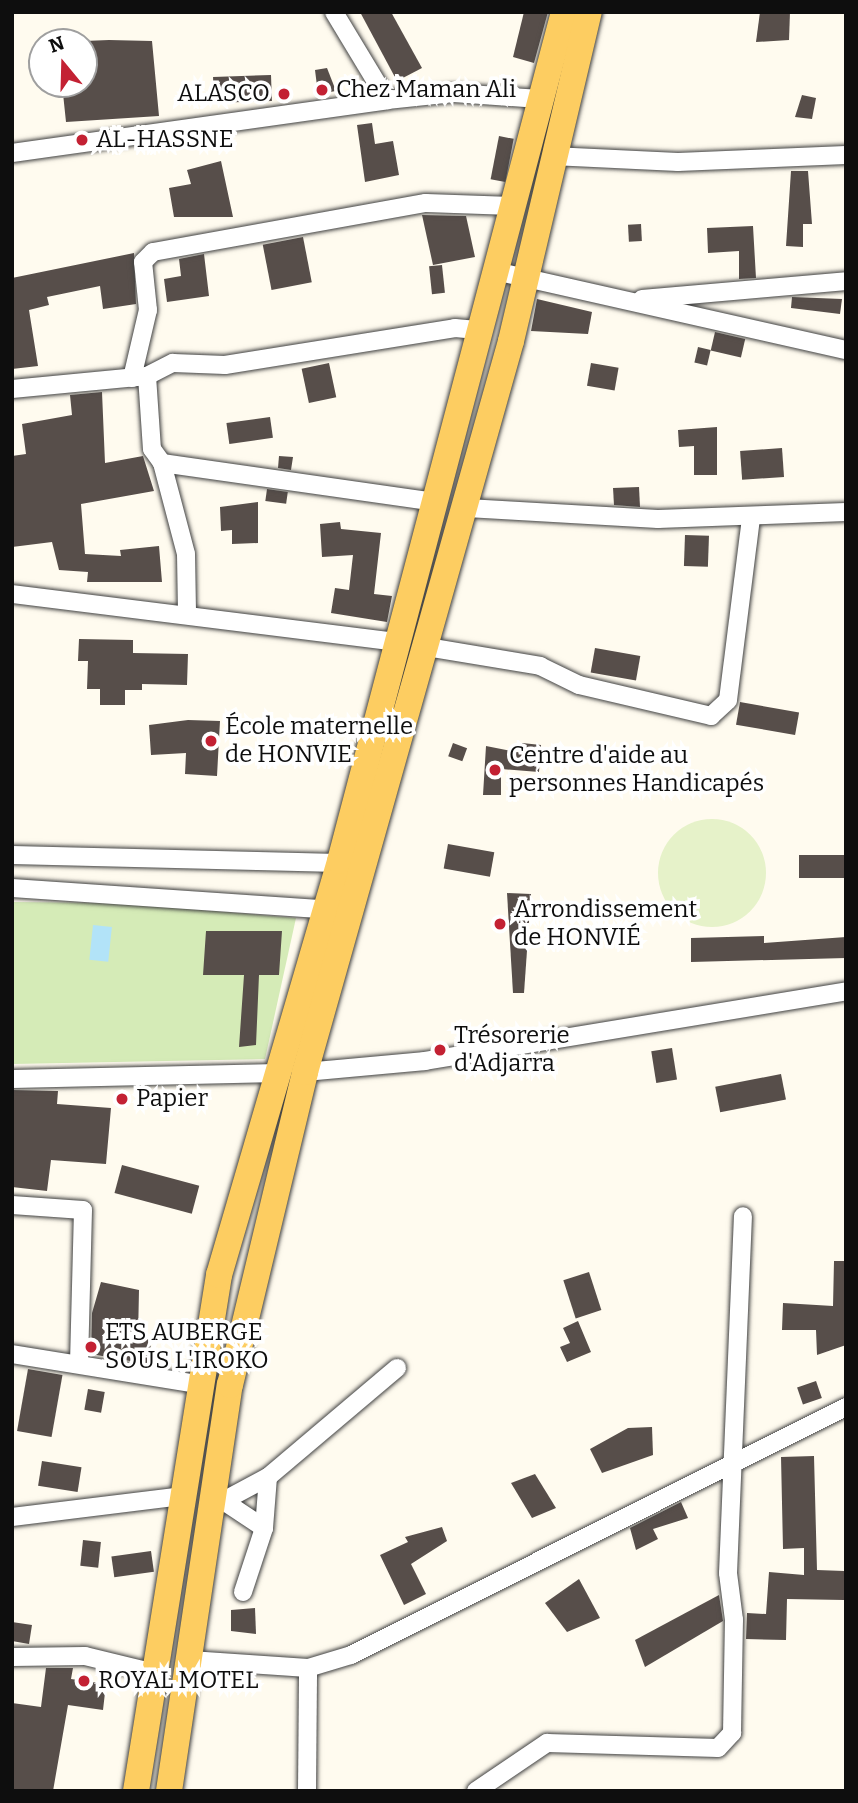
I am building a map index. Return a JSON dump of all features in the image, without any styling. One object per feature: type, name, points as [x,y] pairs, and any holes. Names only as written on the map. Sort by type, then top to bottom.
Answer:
[{"type":"main road","points":[[136,1791],[197,1384],[219,1275],[340,861],[564,12]]},
{"type":"main road","points":[[169,1791],[218,1505],[230,1385],[305,1072],[353,913],[467,508],[526,278],[552,156],[589,12]]},
{"type":"street","points":[[334,12],[387,100]]},
{"type":"street","points":[[12,153],[454,93],[540,99]]},
{"type":"street","points":[[552,156],[678,162],[846,155]]},
{"type":"street","points":[[187,611],[186,554],[162,463],[152,449],[139,377],[148,310],[142,262],[153,253],[426,203],[512,206]]},
{"type":"street","points":[[495,271],[846,350]]},
{"type":"street","points":[[625,300],[846,281]]},
{"type":"street","points":[[12,389],[139,377],[173,363],[225,365],[454,328],[480,330]]},
{"type":"street","points":[[162,463],[436,502]]},
{"type":"street","points":[[467,508],[751,518],[846,512]]},
{"type":"street","points":[[427,647],[540,666],[579,685],[711,716],[728,700],[751,518]]},
{"type":"street","points":[[12,594],[187,611],[396,642]]},
{"type":"street","points":[[12,855],[340,861],[366,867]]},
{"type":"street","points":[[101,856],[101,890]]},
{"type":"street","points":[[12,888],[101,890],[353,913]]},
{"type":"street","points":[[305,1072],[425,1061],[846,991]]},
{"type":"street","points":[[12,1079],[278,1073]]},
{"type":"street","points":[[12,1205],[83,1210],[79,1362]]},
{"type":"street","points":[[476,1791],[547,1742],[566,1738],[608,1747],[718,1748],[728,1742],[743,1216]]},
{"type":"street","points":[[12,1353],[79,1362],[197,1384]]},
{"type":"street","points":[[218,1505],[268,1477],[397,1368]]},
{"type":"street","points":[[190,1660],[308,1668],[351,1655],[846,1407]]},
{"type":"street","points":[[243,1592],[264,1528],[268,1477]]},
{"type":"street","points":[[12,1517],[182,1496]]},
{"type":"street","points":[[218,1505],[264,1528]]},
{"type":"street","points":[[12,1657],[85,1656],[155,1673]]},
{"type":"street","points":[[307,1791],[308,1668]]},
{"type":"green space","points":[[712,819],[733,823],[750,835],[762,852],[766,873],[762,894],[750,911],[733,923],[712,927],[691,923],[674,911],[662,894],[658,873],[662,852],[674,835],[691,823]]},
{"type":"green space","points":[[12,902],[120,903],[296,918],[265,1059],[12,1064]]},
{"type":"water","points":[[93,925],[112,927],[108,962],[89,960]]},
{"type":"building","points":[[360,12],[391,12],[422,68],[397,81]]},
{"type":"building","points":[[524,12],[548,12],[534,63],[513,57]]},
{"type":"building","points":[[760,12],[790,12],[789,40],[756,42]]},
{"type":"building","points":[[98,40],[152,41],[159,116],[66,122],[63,98],[98,98]]},
{"type":"building","points":[[327,68],[336,91],[318,94],[315,70]]},
{"type":"building","points":[[271,75],[272,101],[214,103],[213,77]]},
{"type":"building","points":[[802,95],[816,98],[812,119],[795,117]]},
{"type":"building","points":[[372,123],[375,144],[393,141],[399,175],[365,182],[357,125]]},
{"type":"building","points":[[499,136],[514,139],[505,182],[491,179]]},
{"type":"building","points":[[221,161],[233,217],[174,217],[169,188],[191,184],[187,170]]},
{"type":"building","points":[[791,171],[808,171],[812,224],[803,224],[803,247],[786,246]]},
{"type":"building","points":[[422,215],[466,216],[475,257],[433,265]]},
{"type":"building","points":[[641,224],[642,241],[629,242],[628,225]]},
{"type":"building","points":[[753,226],[756,278],[739,279],[739,251],[708,253],[707,228]]},
{"type":"building","points":[[303,237],[312,282],[272,290],[263,245]]},
{"type":"building","points":[[134,253],[136,304],[103,309],[100,286],[47,297],[49,305],[29,310],[38,366],[12,369],[12,278]]},
{"type":"building","points":[[204,254],[209,296],[167,302],[164,279],[181,276],[179,259]]},
{"type":"building","points":[[442,265],[445,293],[432,294],[429,266]]},
{"type":"building","points":[[792,297],[842,299],[840,314],[791,308]]},
{"type":"building","points":[[537,299],[592,312],[588,334],[531,331]]},
{"type":"building","points":[[715,332],[745,339],[741,357],[711,351]]},
{"type":"building","points":[[698,347],[711,350],[707,366],[694,363]]},
{"type":"building","points":[[329,363],[336,397],[309,403],[302,369]]},
{"type":"building","points":[[591,363],[619,368],[615,391],[587,386]]},
{"type":"building","points":[[102,392],[105,463],[143,456],[154,491],[81,504],[85,554],[121,556],[120,550],[159,546],[162,582],[87,582],[88,572],[59,570],[52,542],[12,547],[12,456],[26,454],[22,424],[72,415],[70,395]]},
{"type":"building","points":[[270,417],[273,438],[229,444],[226,423]]},
{"type":"building","points":[[717,427],[717,475],[694,475],[694,446],[679,447],[678,430]]},
{"type":"building","points":[[782,448],[784,477],[742,480],[740,451]]},
{"type":"building","points":[[279,456],[293,457],[291,470],[278,468]]},
{"type":"building","points":[[639,487],[640,507],[614,505],[613,488]]},
{"type":"building","points":[[267,489],[288,492],[286,504],[265,501]]},
{"type":"building","points":[[258,502],[258,543],[232,544],[232,530],[221,531],[220,507]]},
{"type":"building","points":[[340,522],[341,529],[381,533],[374,594],[392,596],[387,622],[331,613],[335,588],[349,590],[353,555],[322,557],[320,524]]},
{"type":"building","points":[[685,535],[709,536],[708,567],[684,566]]},
{"type":"building","points":[[79,639],[133,640],[133,653],[188,654],[187,685],[142,684],[142,690],[125,690],[125,705],[100,705],[100,689],[87,689],[88,661],[78,661]]},
{"type":"building","points":[[595,648],[640,656],[636,681],[591,673]]},
{"type":"building","points":[[740,702],[799,712],[795,735],[736,725]]},
{"type":"building","points":[[188,720],[220,721],[217,776],[185,774],[186,753],[151,755],[149,725]]},
{"type":"building","points":[[453,743],[467,748],[462,761],[448,756]]},
{"type":"building","points":[[522,743],[541,745],[539,772],[501,769],[501,795],[483,795],[486,746],[522,753]]},
{"type":"building","points":[[448,844],[494,852],[490,877],[444,869]]},
{"type":"building","points":[[799,855],[846,855],[846,878],[799,878]]},
{"type":"building","points":[[507,893],[531,894],[524,993],[513,993]]},
{"type":"building","points":[[206,931],[282,931],[279,975],[259,975],[256,1045],[239,1047],[244,975],[203,975]]},
{"type":"building","points":[[764,936],[764,943],[846,937],[846,958],[691,962],[691,938]]},
{"type":"building","points":[[672,1048],[677,1080],[656,1083],[651,1051]]},
{"type":"building","points":[[781,1074],[786,1100],[720,1112],[715,1087]]},
{"type":"building","points":[[12,1090],[58,1091],[57,1104],[111,1108],[106,1164],[51,1160],[47,1191],[12,1187]]},
{"type":"building","points":[[122,1165],[199,1186],[192,1214],[114,1193]]},
{"type":"building","points":[[834,1261],[846,1261],[846,1345],[817,1355],[816,1330],[782,1330],[783,1303],[833,1306]]},
{"type":"building","points":[[589,1272],[601,1310],[576,1318],[563,1280]]},
{"type":"building","points":[[101,1282],[139,1290],[138,1338],[152,1340],[147,1364],[91,1354],[92,1313]]},
{"type":"building","points":[[578,1321],[591,1352],[567,1362],[560,1347],[570,1343],[563,1328]]},
{"type":"building","points":[[28,1369],[62,1375],[52,1437],[17,1431]]},
{"type":"building","points":[[816,1381],[822,1398],[803,1405],[797,1388]]},
{"type":"building","points":[[88,1389],[105,1392],[101,1413],[84,1410]]},
{"type":"building","points":[[652,1427],[653,1455],[602,1473],[590,1449],[628,1428]]},
{"type":"building","points":[[814,1456],[817,1570],[844,1571],[844,1600],[787,1599],[786,1640],[746,1639],[747,1613],[766,1614],[769,1572],[804,1575],[804,1548],[783,1549],[781,1457]]},
{"type":"building","points":[[42,1461],[82,1467],[78,1492],[38,1486]]},
{"type":"building","points":[[535,1474],[556,1508],[532,1518],[511,1483]]},
{"type":"building","points":[[681,1502],[688,1518],[653,1529],[658,1539],[636,1550],[630,1528]]},
{"type":"building","points":[[442,1527],[447,1541],[411,1564],[426,1594],[404,1605],[380,1555],[408,1542],[405,1537]]},
{"type":"building","points":[[83,1540],[101,1542],[98,1568],[80,1566]]},
{"type":"building","points":[[151,1551],[154,1572],[114,1577],[111,1557]]},
{"type":"building","points":[[579,1579],[600,1618],[567,1632],[545,1603]]},
{"type":"building","points":[[719,1595],[723,1621],[645,1667],[635,1640]]},
{"type":"building","points":[[255,1608],[256,1634],[231,1631],[231,1610]]},
{"type":"building","points":[[12,1622],[32,1625],[29,1644],[12,1641]]},
{"type":"building","points":[[46,1668],[73,1668],[71,1679],[106,1684],[103,1710],[68,1705],[53,1791],[12,1791],[12,1703],[41,1707]]},
{"type":"place","name":"Chez Maman Ali","points":[[322,90]]},
{"type":"place","name":"ALASCO","points":[[284,94]]},
{"type":"place","name":"AL-HASSNE","points":[[82,140]]},
{"type":"place","name":"École maternelle de HONVIE","points":[[211,741]]},
{"type":"place","name":"Centre d'aide au personnes Handicapés","points":[[495,770]]},
{"type":"place","name":"Arrondissement de HONVIÉ","points":[[500,924]]},
{"type":"place","name":"Trésorerie d'Adjarra","points":[[440,1050]]},
{"type":"place","name":"Papier","points":[[122,1099]]},
{"type":"place","name":"ETS AUBERGE SOUS L'IROKO","points":[[91,1347]]},
{"type":"place","name":"ROYAL MOTEL","points":[[84,1681]]}]
